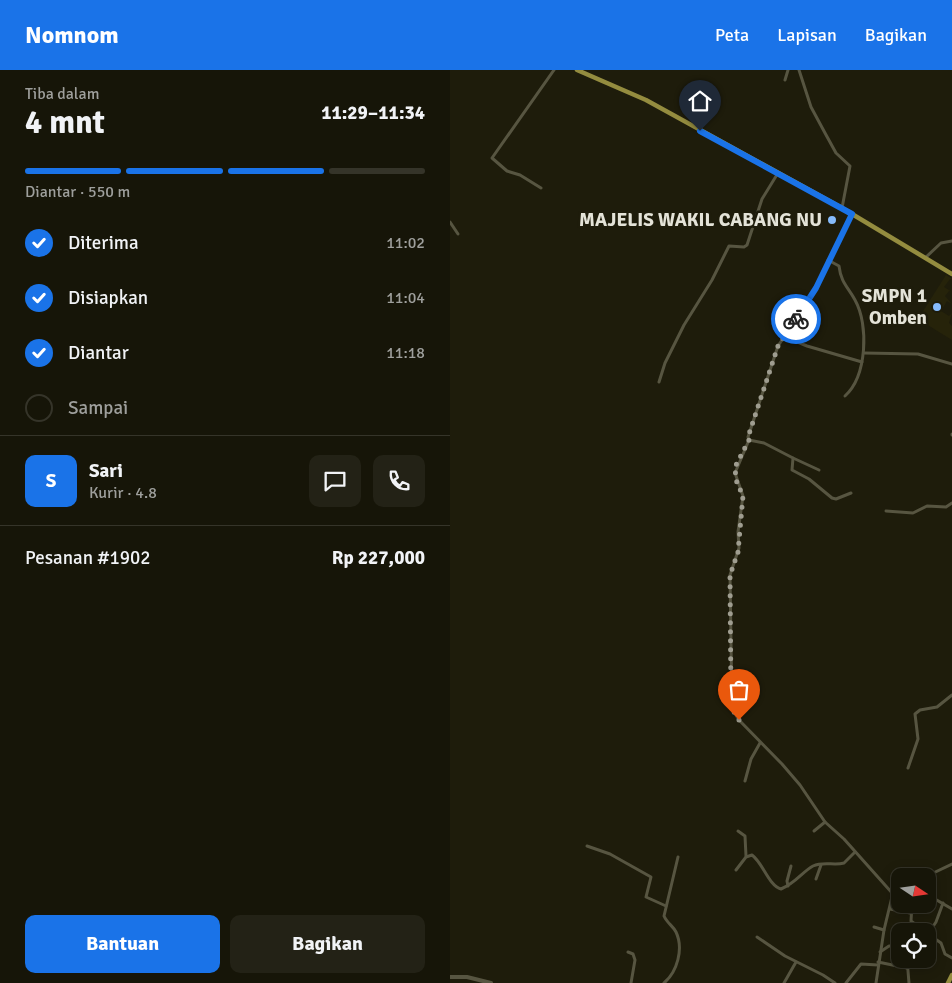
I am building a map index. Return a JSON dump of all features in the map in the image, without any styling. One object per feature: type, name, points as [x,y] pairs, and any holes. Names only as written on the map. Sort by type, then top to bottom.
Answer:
[{"type":"main road","points":[[577,70],[633,93],[842,208],[952,274]]},
{"type":"main road","points":[[948,983],[952,975]]},
{"type":"street","points":[[541,188],[520,175],[507,171],[492,158],[554,70]]},
{"type":"street","points":[[785,80],[788,70]]},
{"type":"street","points":[[799,70],[811,107],[824,134],[836,153],[850,166],[842,208]]},
{"type":"street","points":[[659,382],[665,363],[684,325],[712,280],[729,246],[744,247],[747,245],[762,199],[778,173]]},
{"type":"street","points":[[852,214],[812,296],[778,346],[755,411],[748,437],[749,440],[735,473],[743,496],[738,552],[730,575],[731,700],[736,716],[800,785],[825,822],[891,892]]},
{"type":"street","points":[[450,222],[458,234]]},
{"type":"street","points":[[926,258],[941,243],[952,241]]},
{"type":"street","points":[[828,260],[839,266],[840,276],[855,299],[864,328],[862,362],[854,386],[845,396]]},
{"type":"street","points":[[784,336],[808,346],[862,362]]},
{"type":"street","points":[[864,353],[918,354],[952,364]]},
{"type":"street","points":[[749,440],[764,443],[819,470]]},
{"type":"street","points":[[793,458],[792,470],[808,479],[832,498],[836,499],[851,493]]},
{"type":"street","points":[[886,511],[913,513],[928,506],[946,507],[952,503]]},
{"type":"street","points":[[908,768],[918,739],[914,714],[920,710],[937,707],[952,695]]},
{"type":"street","points":[[745,781],[752,759],[760,743]]},
{"type":"street","points":[[814,831],[825,822]]},
{"type":"street","points":[[738,831],[746,836],[746,857]]},
{"type":"street","points":[[587,846],[610,854],[651,877],[646,897],[666,906]]},
{"type":"street","points":[[736,870],[746,857],[752,855],[758,860],[778,889],[788,886],[813,866],[830,862],[844,863],[855,852]]},
{"type":"street","points":[[664,983],[673,973],[679,950],[675,930],[664,916],[672,890],[678,857]]},
{"type":"street","points":[[816,879],[821,864]]},
{"type":"street","points":[[936,872],[952,864]]},
{"type":"street","points":[[788,886],[787,881],[791,866]]},
{"type":"street","points":[[936,899],[952,909]]},
{"type":"street","points":[[935,923],[944,903]]},
{"type":"street","points":[[876,983],[884,930],[891,904]]},
{"type":"street","points":[[910,913],[911,921],[914,923]]},
{"type":"street","points":[[874,927],[884,930]]},
{"type":"street","points":[[757,937],[796,962],[835,983]]},
{"type":"street","points":[[936,940],[941,943],[945,954],[952,958]]},
{"type":"street","points":[[880,953],[891,946]]},
{"type":"street","points":[[628,952],[633,954],[635,960],[631,983]]},
{"type":"street","points":[[784,983],[796,962]]},
{"type":"street","points":[[846,983],[861,964],[891,966]]},
{"type":"street","points":[[907,968],[910,983]]},
{"type":"street","points":[[450,976],[467,977],[492,983]]},
{"type":"shaded area","name":"SMPN 1 Omben","points":[[946,275],[952,279],[944,287],[952,292],[949,291],[945,296],[952,304],[947,301],[941,311],[949,316],[952,313],[949,323],[952,326],[952,340],[918,319]]},
{"type":"way so far","points":[[739,720],[732,709],[730,651],[730,575],[739,548],[738,532],[743,496],[736,480],[735,467],[749,440],[748,437],[755,411],[778,346],[796,319]]},
{"type":"place","name":"MAJELIS WAKIL CABANG NU","points":[[832,220]]},
{"type":"place","name":"SMPN 1 Omben","points":[[937,307]]},
{"type":"route","points":[[700,131],[852,214],[816,288],[796,319]]}]
